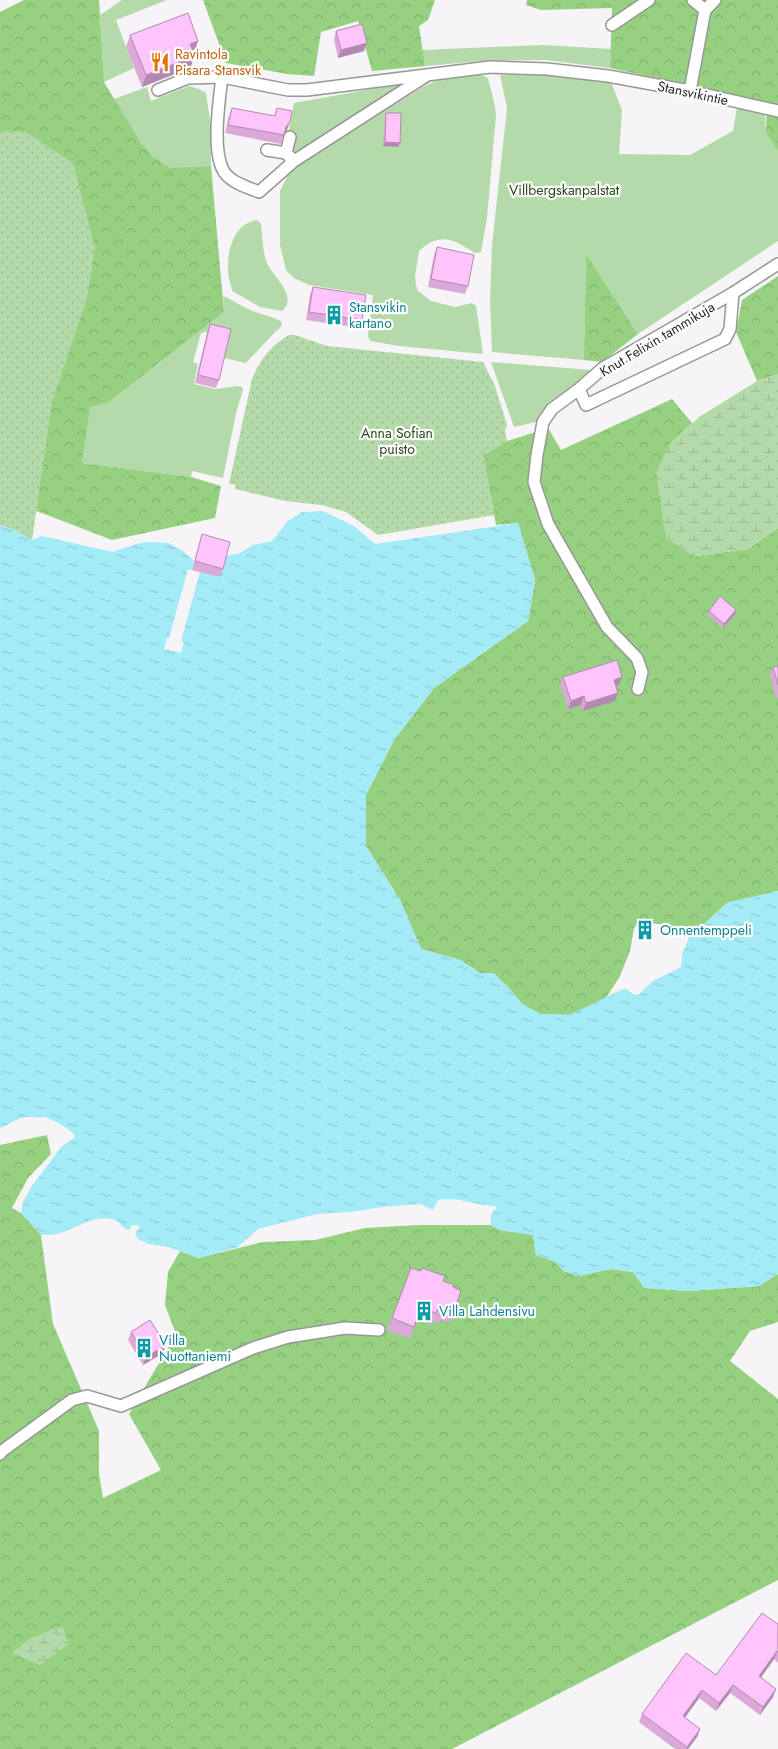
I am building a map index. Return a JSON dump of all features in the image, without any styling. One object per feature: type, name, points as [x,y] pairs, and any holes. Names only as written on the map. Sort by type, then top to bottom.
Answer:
[{"type":"lane","points":[[612,25],[649,0]]},
{"type":"lane","points":[[693,0],[705,10]]},
{"type":"lane","points":[[690,91],[705,10],[715,0]]},
{"type":"lane","name":"Stansvikintie","points":[[158,90],[188,78],[222,77],[288,90],[307,90],[490,67],[547,69],[608,76],[690,91],[778,111]]},
{"type":"lane","points":[[222,77],[218,120],[218,150],[223,171],[236,182],[259,192],[290,157],[430,74]]},
{"type":"lane","points":[[290,137],[290,157]]},
{"type":"lane","points":[[267,150],[290,157]]},
{"type":"lane","name":"Knut Felixin tammikuja","points":[[638,689],[642,672],[637,658],[607,627],[548,524],[534,482],[536,455],[543,422],[552,409],[604,368],[733,294],[778,264]]},
{"type":"lane","points":[[579,389],[586,405],[725,338],[730,329],[733,294]]},
{"type":"lane","points":[[0,1454],[72,1400],[87,1396],[121,1406],[253,1348],[288,1337],[345,1328],[379,1330]]},
{"type":"green space","points":[[24,0],[99,0],[104,82],[141,143],[153,157],[171,168],[211,166],[224,312],[108,403],[90,407],[82,463],[191,477],[221,486],[215,518],[112,540],[0,497],[0,12]]},
{"type":"green space","points":[[122,0],[167,0],[116,20],[134,68],[104,82],[100,15]]},
{"type":"green space","points":[[203,0],[435,0],[428,20],[419,26],[425,66],[372,71],[358,21],[321,32],[314,76],[287,74],[226,63]]},
{"type":"green space","points":[[527,0],[778,0],[778,151],[766,133],[767,102],[610,68],[612,8],[541,10],[526,5]]},
{"type":"green space","points":[[543,45],[611,49],[610,68],[545,60],[480,61],[425,66],[422,50]]},
{"type":"green space","name":"Villbergskanpalstat","points":[[551,74],[611,82],[622,110],[619,154],[690,155],[733,131],[737,107],[765,114],[766,133],[778,151],[778,241],[638,334],[586,254],[584,360],[492,352],[490,301],[492,245],[507,108],[500,75]]},
{"type":"green space","points":[[481,75],[488,78],[495,106],[496,116],[487,218],[481,252],[475,253],[454,241],[440,239],[434,241],[419,251],[415,276],[418,291],[431,301],[455,307],[472,303],[476,306],[483,354],[399,346],[370,341],[368,336],[373,295],[309,285],[294,278],[286,270],[280,245],[280,191],[290,171],[423,87],[441,78]]},
{"type":"green space","points":[[416,81],[298,153],[285,150],[294,103]]},
{"type":"green space","points":[[189,86],[206,93],[211,127],[211,166],[171,168],[154,158],[146,149],[114,99],[147,87],[151,101]]},
{"type":"green space","points":[[24,131],[73,163],[95,248],[87,298],[52,402],[32,540],[17,531],[0,525],[0,132]]},
{"type":"green space","points":[[257,220],[261,224],[265,259],[283,287],[288,299],[282,311],[260,307],[232,291],[228,276],[228,263],[233,239],[243,226]]},
{"type":"green space","points":[[586,254],[638,334],[602,362],[584,360]]},
{"type":"green space","points":[[778,276],[778,374],[757,381],[736,332],[742,300]]},
{"type":"green space","points":[[223,296],[252,311],[281,321],[282,324],[246,363],[224,358],[229,337],[206,332],[201,333],[193,362],[198,364],[194,384],[215,389],[238,386],[242,387],[243,390],[236,413],[223,478],[192,471],[191,477],[82,463],[89,407],[108,403],[224,312]]},
{"type":"green space","name":"Anna Sofian puisto","points":[[289,335],[295,335],[327,346],[483,362],[495,386],[507,425],[505,430],[507,441],[483,455],[494,515],[378,535],[346,512],[322,505],[285,501],[235,489],[235,484],[229,484],[252,379],[266,354]]},
{"type":"green space","points":[[491,362],[591,370],[536,422],[514,427]]},
{"type":"green space","points":[[778,374],[778,528],[748,549],[695,556],[666,538],[656,473],[670,444],[699,417],[757,381]]},
{"type":"green space","points":[[672,399],[692,423],[670,444],[666,538],[695,556],[748,549],[778,528],[778,891],[727,903],[689,938],[667,924],[639,921],[634,928],[630,951],[620,976],[606,998],[570,1015],[540,1014],[522,1004],[493,973],[480,973],[460,960],[421,949],[400,900],[366,846],[366,795],[394,740],[434,688],[528,621],[535,580],[518,523],[496,525],[483,455],[507,441],[548,428],[561,450]]},
{"type":"green space","points":[[47,1135],[51,1154],[28,1178],[12,1208],[21,1213],[41,1235],[53,1324],[99,1431],[99,1474],[103,1498],[161,1470],[129,1414],[176,1334],[165,1305],[168,1272],[180,1251],[198,1258],[263,1242],[315,1240],[365,1228],[418,1225],[491,1225],[500,1230],[533,1235],[536,1255],[554,1261],[564,1271],[579,1276],[610,1269],[633,1272],[645,1288],[688,1291],[759,1286],[778,1274],[778,1322],[750,1331],[730,1361],[778,1399],[778,1580],[452,1749],[0,1749],[0,1145]]},
{"type":"green space","points":[[62,1626],[69,1644],[40,1665],[12,1653],[29,1639]]},
{"type":"water","points":[[323,511],[354,526],[375,544],[518,523],[535,580],[528,621],[434,688],[394,740],[366,795],[366,846],[400,900],[421,949],[460,960],[480,973],[493,973],[522,1004],[540,1014],[570,1015],[625,988],[634,995],[639,994],[653,981],[681,967],[682,954],[689,938],[727,903],[778,891],[778,1274],[759,1286],[688,1291],[644,1288],[633,1272],[610,1269],[579,1276],[564,1271],[554,1261],[536,1255],[533,1235],[499,1230],[491,1225],[491,1215],[497,1208],[495,1206],[452,1199],[438,1200],[433,1210],[420,1204],[317,1214],[258,1229],[238,1247],[198,1258],[169,1247],[148,1244],[138,1239],[135,1233],[140,1227],[138,1225],[132,1225],[129,1230],[117,1221],[102,1218],[58,1234],[41,1235],[21,1213],[23,1202],[32,1186],[62,1146],[75,1136],[65,1127],[45,1117],[24,1117],[0,1128],[0,525],[17,531],[32,540],[42,536],[113,552],[136,544],[149,542],[169,543],[183,551],[194,561],[192,570],[226,556],[240,553],[253,545],[272,541],[288,521],[302,512]]},
{"type":"pier","points":[[188,569],[200,572],[181,641],[184,642],[181,653],[164,649],[167,638],[169,638]]},
{"type":"building","name":"Ravintola Pisara Stansvik","points":[[188,13],[198,41],[190,44],[195,56],[146,75],[130,35]]},
{"type":"building","points":[[362,24],[367,43],[341,50],[336,31]]},
{"type":"building","points":[[232,108],[275,116],[277,108],[292,111],[290,122],[286,127],[284,135],[228,125]]},
{"type":"building","points":[[386,113],[401,113],[400,143],[385,142]]},
{"type":"building","points":[[437,247],[474,255],[468,286],[431,279]]},
{"type":"building","points":[[313,287],[366,295],[362,320],[309,312]]},
{"type":"building","points":[[210,324],[231,329],[219,380],[198,375]]},
{"type":"building","points":[[202,534],[230,542],[223,569],[195,561]]},
{"type":"building","points":[[720,596],[736,610],[724,624],[709,611]]},
{"type":"building","points":[[617,660],[622,677],[614,680],[618,693],[586,703],[584,696],[571,701],[563,677]]},
{"type":"building","points":[[778,666],[778,685],[773,667]]},
{"type":"building","name":"Villa Lahdensivu","points":[[411,1268],[421,1271],[422,1268],[445,1276],[443,1281],[454,1285],[453,1287],[461,1291],[454,1311],[445,1308],[444,1311],[438,1309],[436,1313],[421,1308],[414,1327],[392,1318]]},
{"type":"building","points":[[150,1320],[166,1345],[146,1357],[131,1332]]},
{"type":"building","points":[[762,1613],[778,1624],[778,1652],[759,1676],[776,1689],[763,1707],[733,1685],[719,1703],[702,1690],[683,1716],[700,1729],[687,1747],[642,1714],[686,1653],[716,1675]]},
{"type":"place","name":"Ravintola Pisara Stansvik","points":[[160,62]]},
{"type":"place","name":"Stansvikin kartano","points":[[334,315]]},
{"type":"place","name":"Onnentemppeli","points":[[645,930]]},
{"type":"place","name":"Villa Lahdensivu","points":[[424,1311]]},
{"type":"place","name":"Villa Nuottaniemi","points":[[144,1348]]}]
